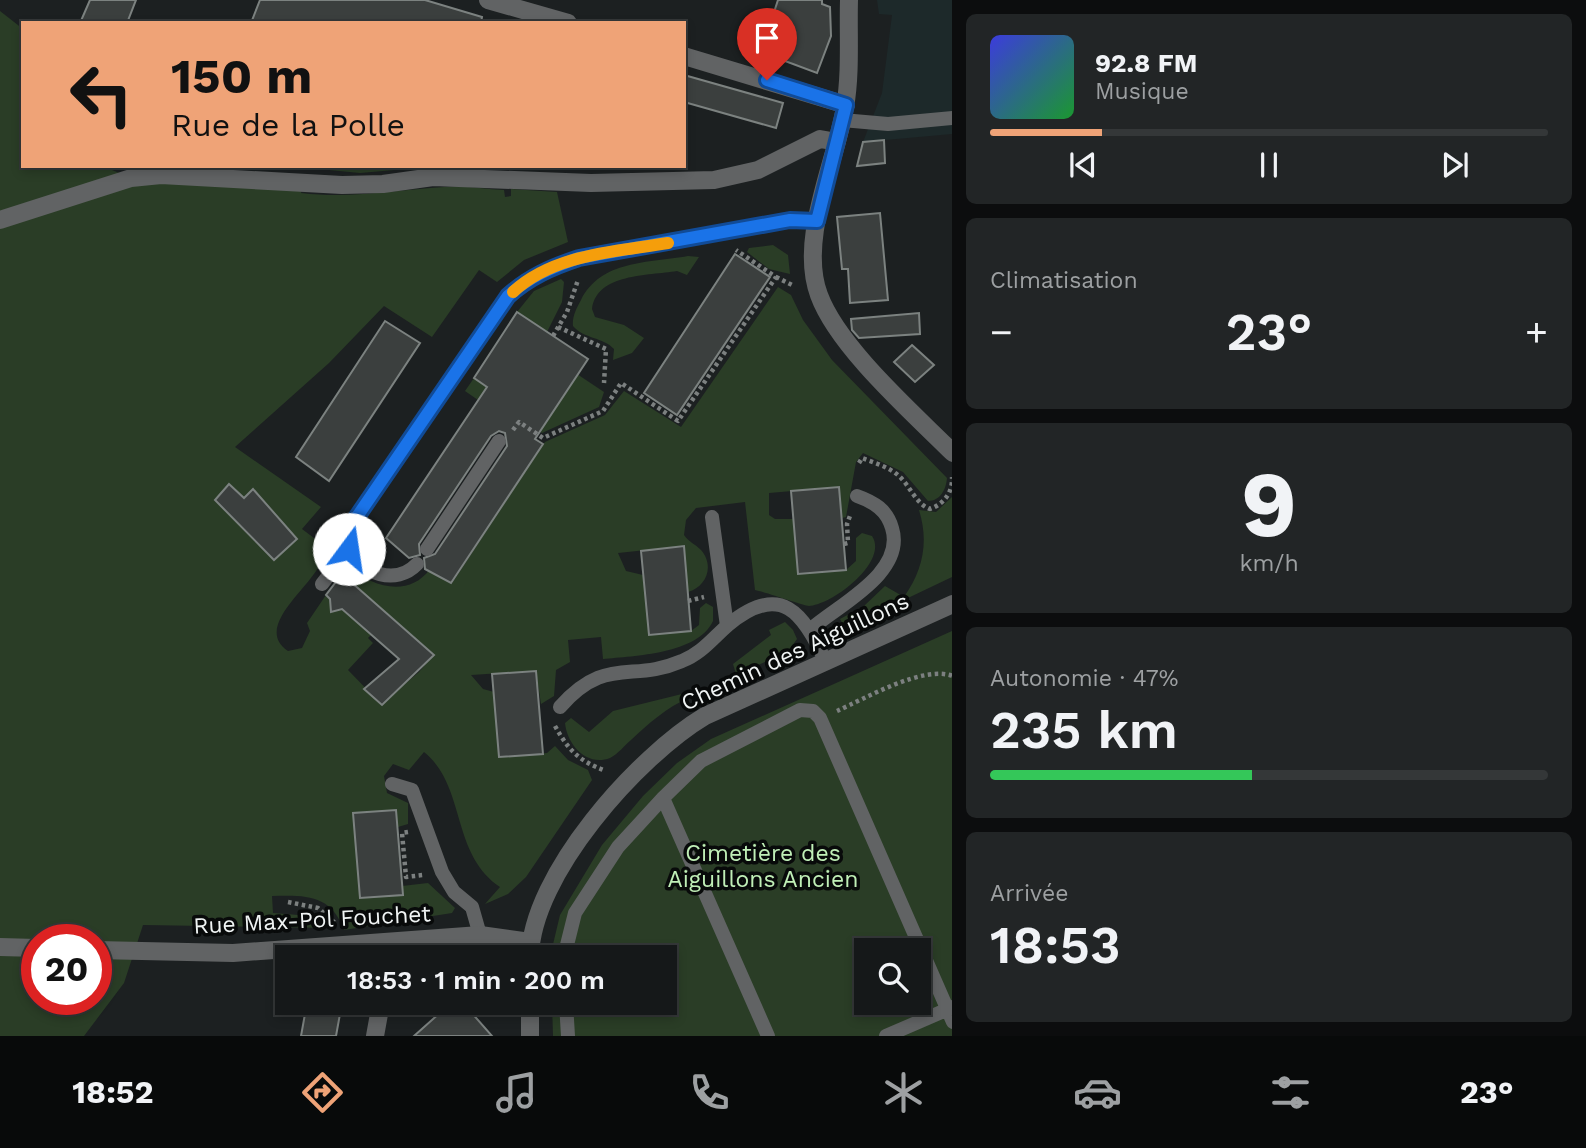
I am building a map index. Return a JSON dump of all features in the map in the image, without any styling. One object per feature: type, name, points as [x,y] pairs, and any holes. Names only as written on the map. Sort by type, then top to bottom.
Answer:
[{"type":"street","points":[[488,0],[561,21]]},
{"type":"street","points":[[849,0],[844,112],[817,221],[814,278],[828,314],[888,387],[952,452]]},
{"type":"street","points":[[686,57],[844,112]]},
{"type":"street","points":[[0,220],[131,178],[161,175],[342,185],[383,184],[433,177],[591,183],[687,181],[741,176],[820,139],[837,142]]},
{"type":"street","name":"Chemin des Aiguillons","points":[[532,945],[553,880],[596,818],[680,731],[705,716],[952,604]]},
{"type":"street","name":"Rue Max-Pol Fouchet","points":[[419,945],[480,935],[513,945]]},
{"type":"street","points":[[0,947],[21,948]]},
{"type":"street","name":"Rue Max-Pol Fouchet","points":[[112,950],[275,952]]},
{"type":"street","points":[[375,1036],[379,1015]]},
{"type":"street","points":[[530,1015],[530,1036]]},
{"type":"lane","points":[[844,112],[888,124],[952,118]]},
{"type":"lane","points":[[417,564],[405,573],[377,574],[360,564],[349,549],[348,536],[352,524],[508,296],[535,275],[579,258],[790,220],[817,221]]},
{"type":"lane","points":[[427,549],[499,441]]},
{"type":"lane","points":[[811,629],[865,588],[892,553],[894,535],[887,516],[880,508],[857,496]]},
{"type":"lane","points":[[712,517],[727,626]]},
{"type":"lane","points":[[322,584],[349,549]]},
{"type":"lane","points":[[560,707],[577,689],[604,675],[682,661],[696,654],[752,608],[770,605],[791,610],[811,629],[826,663]]},
{"type":"lane","points":[[567,945],[575,913],[618,847],[690,771],[718,751],[800,710],[813,711],[820,718],[951,1013],[886,1036]]},
{"type":"lane","points":[[392,784],[412,790],[442,872],[454,892],[472,907],[480,935]]},
{"type":"lane","points":[[663,798],[768,1036]]},
{"type":"lane","points":[[567,1015],[568,1036]]},
{"type":"path","points":[[732,248],[776,277],[797,287]]},
{"type":"path","points":[[553,335],[576,288],[579,258]]},
{"type":"path","points":[[499,441],[503,443],[519,422],[543,438],[603,411],[621,383],[678,421],[776,277]]},
{"type":"path","points":[[558,327],[606,349],[604,383]]},
{"type":"path","points":[[859,463],[862,458],[894,472],[907,484],[919,502],[930,509],[947,496],[952,486],[952,477]]},
{"type":"path","points":[[844,544],[849,543],[847,524],[857,496]]},
{"type":"path","points":[[820,718],[907,680],[942,672],[952,676]]},
{"type":"path","points":[[560,707],[552,720],[563,743],[578,759],[607,772]]},
{"type":"path","points":[[288,902],[307,905],[328,915],[338,933]]},
{"type":"shaded area","points":[[877,0],[952,0],[952,134],[863,142],[882,93],[892,15],[879,14]]},
{"type":"green space","points":[[0,11],[21,27],[21,168],[112,168],[131,178],[304,183],[301,193],[319,195],[355,195],[452,187],[504,190],[505,197],[511,196],[511,189],[557,192],[568,242],[524,260],[497,282],[479,270],[432,337],[384,306],[329,363],[235,447],[321,507],[302,529],[322,544],[321,561],[279,621],[279,642],[288,651],[302,648],[310,631],[307,623],[326,595],[337,610],[342,609],[371,635],[368,638],[373,643],[348,670],[381,704],[419,672],[434,654],[343,575],[349,567],[368,580],[390,586],[412,584],[430,569],[452,583],[545,442],[605,415],[624,391],[681,427],[778,287],[791,295],[803,320],[832,360],[947,478],[942,494],[928,501],[903,472],[863,453],[856,462],[846,517],[842,518],[839,487],[769,493],[769,515],[775,519],[793,519],[798,574],[846,570],[856,561],[856,538],[862,533],[872,536],[875,546],[873,558],[866,569],[844,590],[819,604],[809,606],[755,590],[745,502],[696,508],[686,520],[684,535],[705,556],[708,569],[700,586],[688,592],[684,546],[618,553],[626,571],[643,575],[649,635],[691,631],[699,625],[700,608],[706,603],[713,607],[713,621],[705,632],[680,647],[603,659],[601,637],[568,640],[570,662],[556,670],[554,696],[541,704],[536,671],[471,675],[483,689],[494,692],[499,757],[547,753],[555,746],[568,760],[588,770],[592,780],[526,877],[508,894],[485,904],[500,887],[484,873],[473,856],[447,783],[438,766],[424,752],[409,770],[393,764],[384,776],[387,793],[408,803],[408,824],[398,827],[396,810],[353,813],[360,898],[402,895],[402,886],[428,883],[455,908],[452,913],[344,930],[332,909],[316,899],[272,896],[273,913],[311,916],[328,928],[143,925],[124,983],[112,999],[112,924],[21,924],[21,1015],[100,1015],[84,1036],[0,1036]]},
{"type":"green space","points":[[308,168],[417,168],[360,173]]},
{"type":"green space","points":[[773,245],[788,255],[790,274],[769,269],[747,252],[749,248]]},
{"type":"green space","points":[[699,257],[687,275],[677,271],[626,278],[613,282],[596,297],[592,309],[595,317],[624,325],[644,338],[632,353],[613,360],[614,349],[610,345],[582,333],[573,326],[581,300],[601,277],[613,270],[642,262]]},
{"type":"green space","points":[[561,279],[564,282],[562,302],[547,332],[517,312],[534,291]]},
{"type":"green space","points":[[577,374],[604,392],[599,407],[542,433],[517,416],[511,423],[465,391],[474,378],[544,425]]},
{"type":"green space","points":[[952,497],[952,577],[845,628],[840,619],[864,606],[885,586],[904,597],[916,577],[924,544],[919,510],[936,512]]},
{"type":"green space","points":[[785,622],[797,639],[787,653],[736,674],[733,664],[771,635],[769,630]]},
{"type":"green space","name":"Cimetière des Aiguillons Ancien","points":[[952,631],[952,1036],[553,1036],[552,1015],[677,1015],[677,945],[553,945],[560,915],[602,845],[643,796],[677,763],[711,739]]},
{"type":"green space","points":[[686,693],[689,698],[658,716],[610,758],[593,759],[579,752],[567,731],[565,723],[571,718],[589,732],[613,711]]},
{"type":"building","points":[[90,0],[136,0],[128,21],[81,21]]},
{"type":"building","points":[[260,0],[425,0],[482,17],[481,21],[252,21]]},
{"type":"building","points":[[778,0],[822,0],[822,4],[830,7],[831,36],[817,73],[761,52]]},
{"type":"building","points":[[686,76],[783,103],[776,128],[686,103]]},
{"type":"building","points":[[884,140],[885,163],[857,166],[863,142]]},
{"type":"building","points":[[880,213],[888,300],[850,303],[848,269],[842,269],[837,217]]},
{"type":"building","points":[[735,254],[770,277],[677,415],[644,393]]},
{"type":"building","points":[[517,312],[588,359],[535,439],[543,444],[451,583],[425,569],[424,558],[435,554],[507,446],[505,433],[499,431],[491,436],[419,544],[420,555],[409,558],[386,538],[487,387],[474,378]]},
{"type":"building","points":[[919,313],[920,334],[859,338],[852,330],[851,319]]},
{"type":"building","points":[[385,321],[420,343],[329,481],[296,457]]},
{"type":"building","points":[[912,345],[934,365],[915,382],[894,362]]},
{"type":"building","points":[[229,484],[244,498],[253,489],[297,539],[274,560],[215,500]]},
{"type":"building","points":[[839,487],[846,570],[798,574],[791,491]]},
{"type":"building","points":[[684,546],[691,631],[649,635],[641,551]]},
{"type":"building","points":[[342,574],[434,655],[382,705],[364,689],[399,659],[342,609],[331,612],[330,599],[326,595]]},
{"type":"building","points":[[536,671],[543,754],[499,757],[492,674]]},
{"type":"building","points":[[396,810],[403,895],[360,898],[353,813]]},
{"type":"building","points":[[305,1015],[340,1015],[336,1036],[301,1036]]},
{"type":"building","points":[[438,1015],[474,1015],[492,1036],[414,1036]]},
{"type":"slow traffic","points":[[513,292],[535,275],[569,261],[668,243]]},
{"type":"route","points":[[349,549],[347,542],[352,524],[508,296],[521,284],[552,267],[579,258],[790,220],[817,221],[846,105],[767,80]]}]
